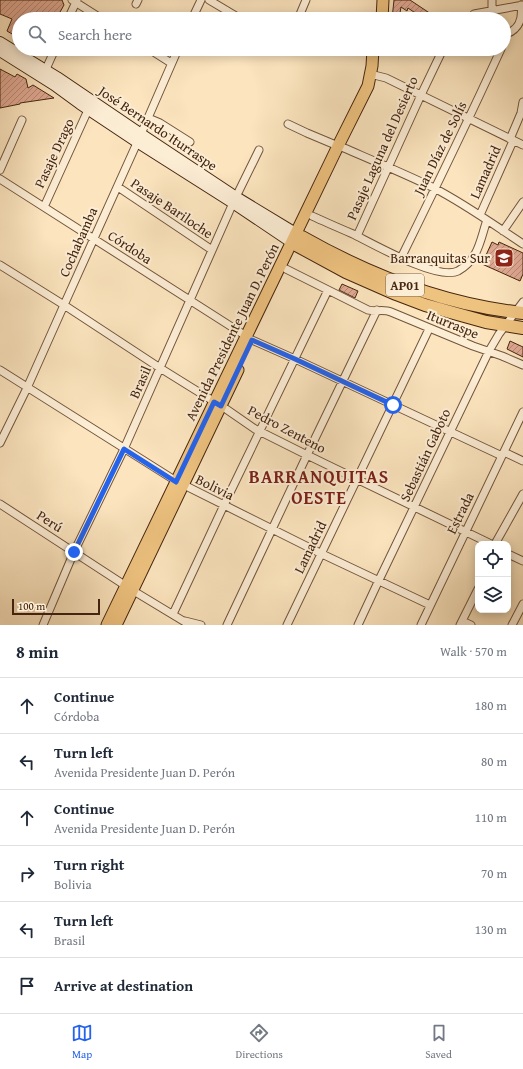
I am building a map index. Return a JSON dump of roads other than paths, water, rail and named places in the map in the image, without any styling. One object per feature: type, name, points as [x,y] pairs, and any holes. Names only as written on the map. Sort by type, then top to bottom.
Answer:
[{"type":"highway","name":"AP01","points":[[297,240],[403,284],[452,299],[520,313]]},
{"type":"highway","name":"AP01","points":[[297,240],[346,272],[396,294],[425,305],[486,322],[523,328]]},
{"type":"main road","points":[[375,12],[376,0]]},
{"type":"main road","points":[[382,12],[383,0]]},
{"type":"main road","name":"José Bernardo Iturraspe","points":[[1,44],[12,50]]},
{"type":"main road","name":"José Bernardo Iturraspe","points":[[1,44],[12,53]]},
{"type":"main road","name":"José Bernardo Iturraspe","points":[[16,56],[88,110],[139,138]]},
{"type":"main road","name":"José Bernardo Iturraspe","points":[[23,56],[46,69],[139,138],[297,240]]},
{"type":"main road","name":"Avenida Presidente Juan D. Perón","points":[[373,56],[374,75]]},
{"type":"main road","name":"Avenida Presidente Juan D. Perón","points":[[107,625],[129,588],[341,147],[369,97],[378,56]]},
{"type":"main road","name":"Avenida Presidente Juan D. Perón","points":[[249,338],[286,269],[297,240],[312,216],[341,147]]},
{"type":"main road","name":"Avenida Presidente Juan D. Perón","points":[[116,625],[129,588]]},
{"type":"street","points":[[195,12],[201,0]]},
{"type":"street","points":[[209,0],[229,12]]},
{"type":"street","points":[[301,12],[306,0]]},
{"type":"street","points":[[492,0],[492,11]]},
{"type":"street","points":[[71,12],[75,1],[92,12]]},
{"type":"street","points":[[486,12],[522,5],[522,23],[511,32]]},
{"type":"street","points":[[46,69],[52,56]]},
{"type":"street","points":[[160,56],[171,63]]},
{"type":"street","name":"Cochabamba","points":[[0,444],[27,388],[118,186],[174,56]]},
{"type":"street","name":"Pasaje Laguna del Desierto","points":[[357,236],[438,56]]},
{"type":"street","name":"Juan Díaz de Solís","points":[[401,258],[498,56]]},
{"type":"street","points":[[374,75],[386,78],[523,145]]},
{"type":"street","name":"Lamadrid","points":[[480,215],[511,140],[521,113],[523,102]]},
{"type":"street","name":"Pasaje Drago","points":[[44,207],[88,110]]},
{"type":"street","points":[[148,118],[160,123],[190,142]]},
{"type":"street","points":[[0,170],[22,120]]},
{"type":"street","points":[[288,124],[435,189],[480,215],[523,244]]},
{"type":"street","name":"Brasil","points":[[43,625],[74,552],[124,449],[212,250],[259,150]]},
{"type":"street","name":"Córdoba","points":[[0,179],[249,338],[450,431],[523,461]]},
{"type":"street","name":"Pasaje Bariloche","points":[[118,186],[212,250]]},
{"type":"street","points":[[503,231],[523,202]]},
{"type":"street","points":[[312,216],[401,258]]},
{"type":"street","name":"Lamadrid","points":[[401,258],[420,267],[442,272],[455,272],[472,258],[477,250],[487,220]]},
{"type":"street","name":"Pedro Zenteno","points":[[0,265],[260,432],[485,541]]},
{"type":"street","name":"Iturraspe","points":[[286,269],[368,310],[387,310],[502,356],[523,366]]},
{"type":"street","points":[[173,614],[328,290]]},
{"type":"street","name":"Sebastián Gaboto","points":[[358,625],[489,352],[510,318],[520,313],[523,302]]},
{"type":"street","points":[[227,625],[377,310]]},
{"type":"street","name":"Lamadrid","points":[[287,625],[429,328]]},
{"type":"street","name":"Bolivia","points":[[0,370],[179,484],[430,605]]},
{"type":"street","name":"Estrada","points":[[421,625],[523,412]]},
{"type":"street","points":[[497,541],[523,494]]},
{"type":"street","name":"Perú","points":[[0,504],[129,588],[190,625]]},
{"type":"street","points":[[511,556],[523,562]]},
{"type":"street","points":[[471,625],[461,623],[475,595]]},
{"type":"street","points":[[512,625],[523,604]]},
{"type":"street","name":"Perú","points":[[181,620],[201,625]]},
{"type":"place","name":"Barranquitas Sur","points":[[504,258]]},
{"type":"district","name":"BARRANQUITAS OESTE","points":[[319,487]]}]
